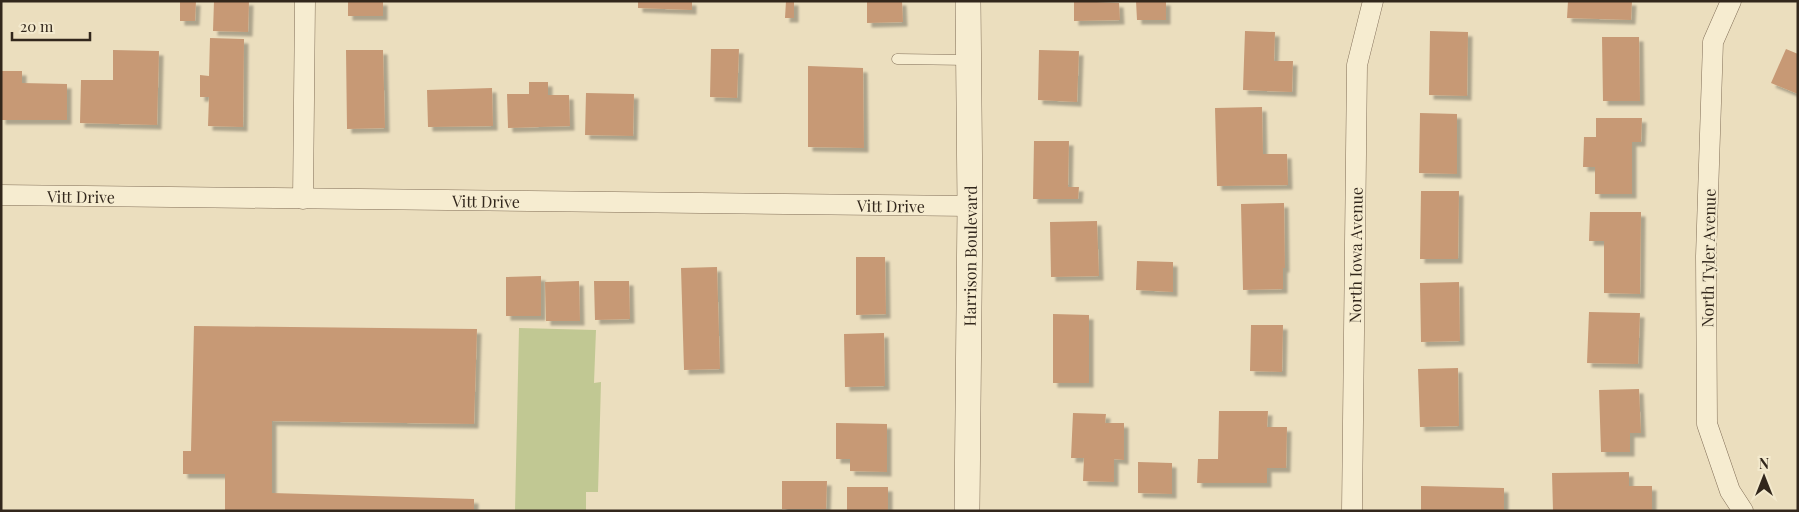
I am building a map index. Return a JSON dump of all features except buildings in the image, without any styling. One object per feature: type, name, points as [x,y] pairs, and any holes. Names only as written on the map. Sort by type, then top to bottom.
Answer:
[{"type":"street","points":[[303,199],[305,1]]},
{"type":"street","name":"Harrison Boulevard","points":[[967,511],[970,206],[968,1]]},
{"type":"street","name":"North Iowa Avenue","points":[[1352,511],[1357,65],[1373,1]]},
{"type":"street","name":"North Tyler Avenue","points":[[1731,1],[1713,42],[1706,256],[1708,424],[1730,491],[1743,511]]},
{"type":"street","name":"Vitt Drive","points":[[1,195],[970,206]]},
{"type":"lane","points":[[897,59],[968,60]]},
{"type":"green space","points":[[519,328],[596,330],[594,383],[601,382],[598,492],[586,492],[586,511],[515,511]]}]
